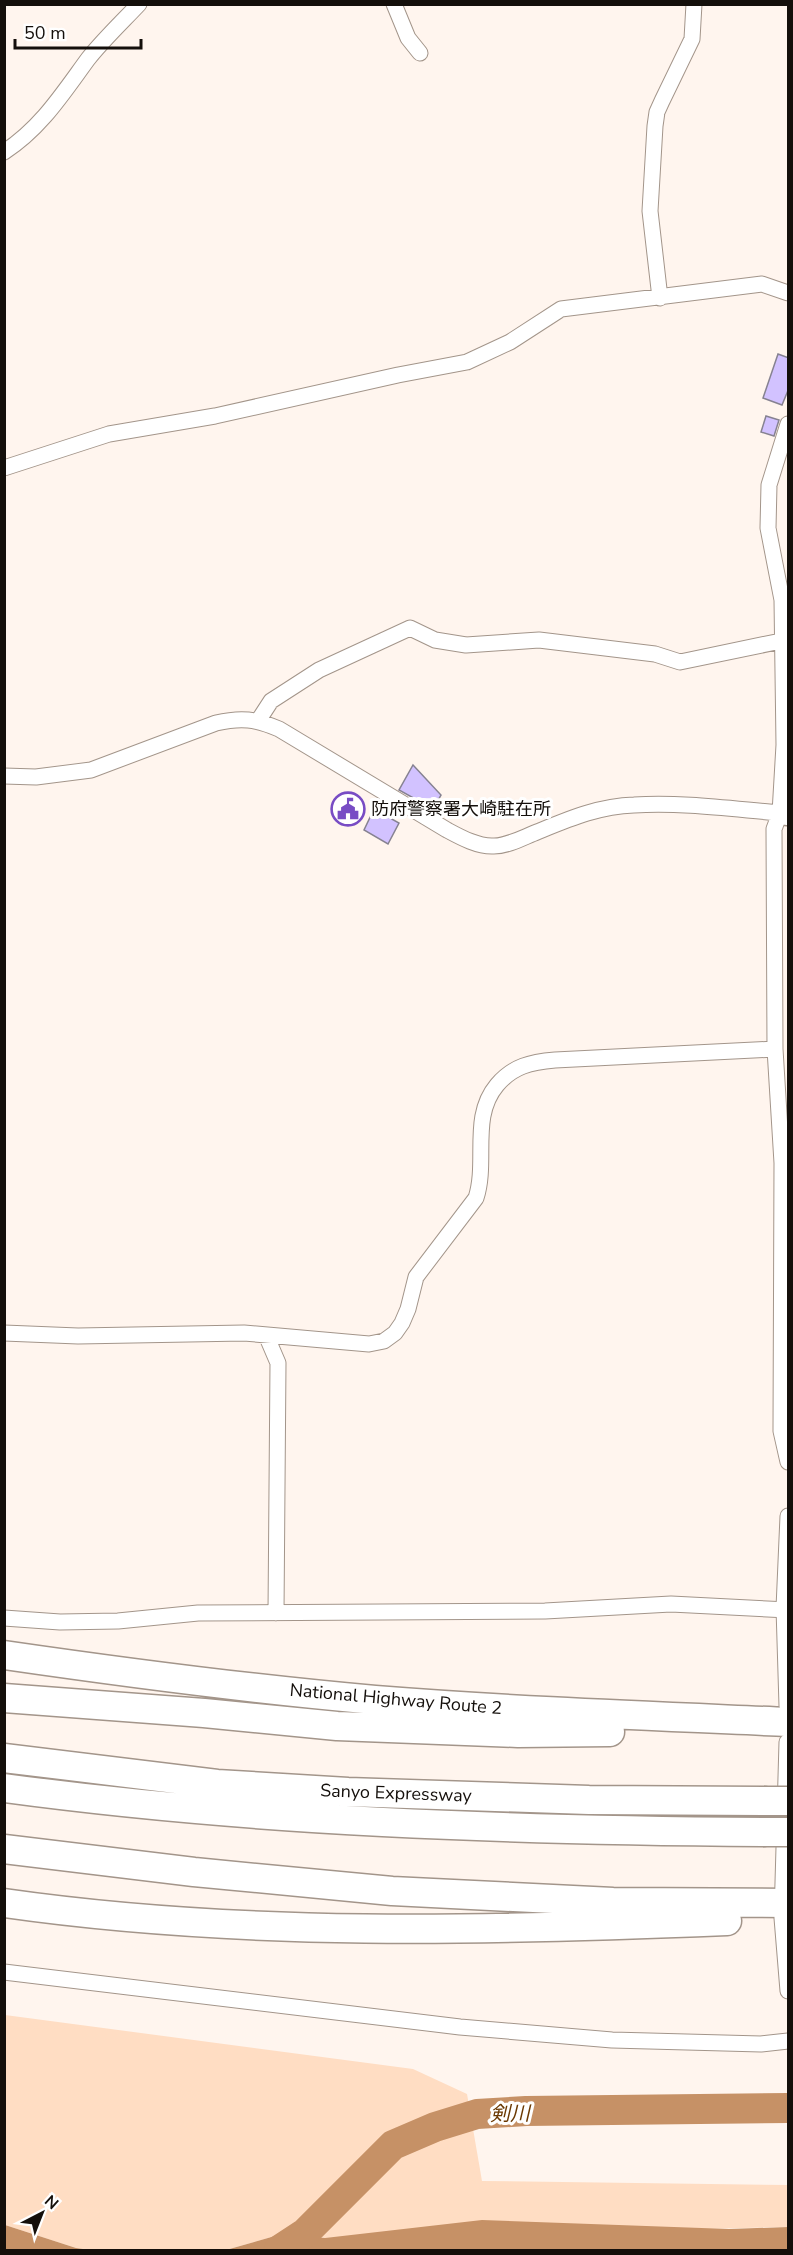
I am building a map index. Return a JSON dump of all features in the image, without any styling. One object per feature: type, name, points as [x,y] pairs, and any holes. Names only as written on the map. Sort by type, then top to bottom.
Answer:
[{"type":"highway","name":"National Highway Route 2","points":[[4,1655],[141,1675],[375,1700],[788,1726]]},
{"type":"highway","points":[[4,1698],[181,1711],[337,1726],[518,1733],[788,1726]]},
{"type":"highway","name":"Sanyo Expressway","points":[[4,1758],[217,1784],[348,1792],[589,1800],[776,1801]]},
{"type":"highway","name":"Sanyo Expressway","points":[[4,1788],[213,1812],[347,1821],[588,1831],[776,1832]]},
{"type":"highway","points":[[4,1849],[392,1891],[785,1911]]},
{"type":"highway","points":[[4,1903],[145,1918],[369,1928],[489,1929],[628,1925],[785,1911]]},
{"type":"street","points":[[4,152],[24,139],[69,87],[89,59],[139,4]]},
{"type":"street","points":[[394,4],[408,38],[420,53]]},
{"type":"street","points":[[660,298],[650,211],[655,126],[662,100],[692,39],[694,4]]},
{"type":"street","points":[[4,468],[109,434],[215,416],[467,362],[510,342],[561,309],[762,284],[789,293]]},
{"type":"street","points":[[789,424],[769,484],[768,528],[785,608],[781,641],[784,813],[774,830],[775,1048],[782,1163],[781,1431],[789,1462]]},
{"type":"street","points":[[258,721],[271,701],[319,669],[411,627],[435,640],[466,645],[539,640],[655,654],[680,662],[781,641]]},
{"type":"street","points":[[4,776],[36,777],[91,770],[216,723],[236,718],[258,721],[279,729],[447,830],[470,841],[494,846],[581,814],[606,808],[663,805],[784,813]]},
{"type":"street","points":[[4,1333],[78,1336],[244,1333],[369,1344],[384,1341],[395,1333],[402,1323],[416,1277],[476,1198],[480,1185],[481,1129],[485,1103],[491,1091],[512,1070],[525,1064],[555,1060],[775,1048]]},
{"type":"street","points":[[266,1335],[278,1363],[276,1613]]},
{"type":"street","points":[[789,1516],[786,1609],[788,1726],[785,1911],[789,1991]]},
{"type":"street","points":[[4,1618],[60,1622],[118,1621],[198,1613],[545,1611],[671,1604],[786,1609]]},
{"type":"street","points":[[4,1972],[471,2028],[612,2040],[761,2044],[789,2041]]},
{"type":"shaded area","points":[[5,2015],[413,2069],[467,2094],[482,2181],[788,2185],[788,2227],[325,2238],[282,2234],[226,2250],[90,2250],[76,2248],[5,2225]]},
{"type":"shaded area","points":[[482,2220],[729,2229],[788,2227],[788,2250],[226,2250],[282,2234],[325,2238]]},
{"type":"shaded area","points":[[5,2225],[76,2248],[90,2250],[5,2250]]},
{"type":"building","points":[[778,354],[789,358],[789,388],[782,405],[763,398]]},
{"type":"building","points":[[766,416],[779,420],[774,436],[761,432]]},
{"type":"building","points":[[413,765],[441,795],[433,809],[399,790]]},
{"type":"building","points":[[374,809],[399,823],[388,844],[364,830]]},
{"type":"waterway","name":"剣川","points":[[279,2250],[305,2233],[393,2145],[435,2127],[477,2114],[526,2111],[788,2108]]},
{"type":"place","name":"防府警察署大崎駐在所","points":[[348,809]]}]
